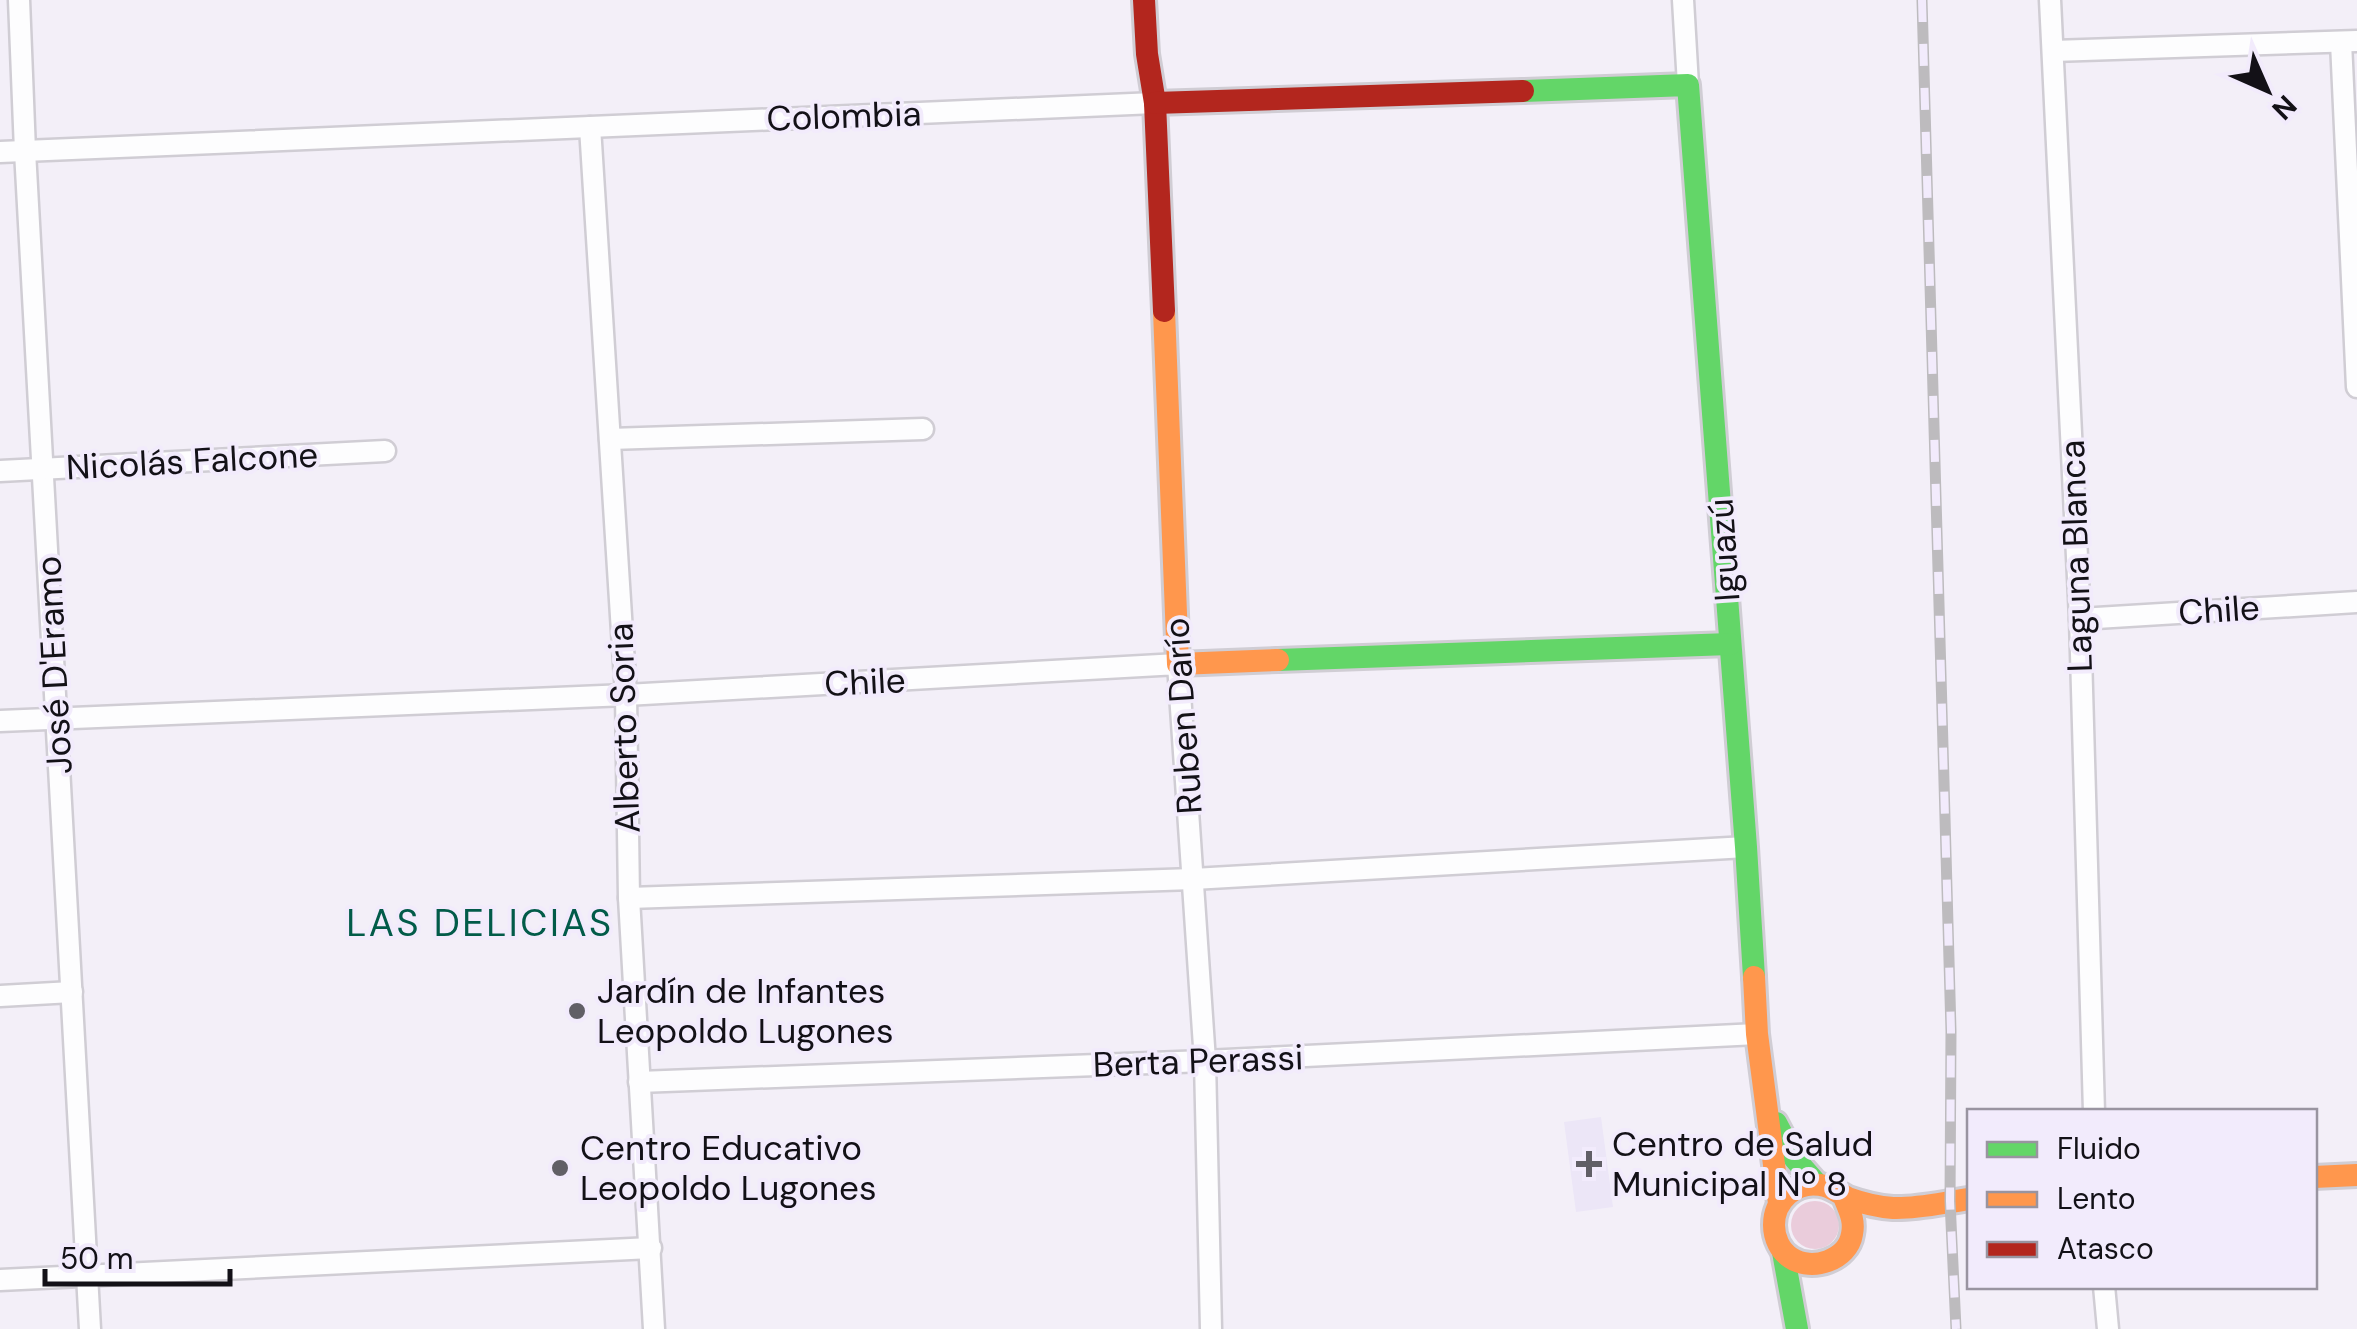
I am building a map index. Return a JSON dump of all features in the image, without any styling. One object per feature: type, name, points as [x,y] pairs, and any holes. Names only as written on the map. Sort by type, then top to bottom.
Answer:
[{"type":"main road","name":"Ruben Darío","points":[[1144,0],[1155,103],[1178,664]]},
{"type":"main road","name":"Ruben Darío","points":[[1155,103],[1161,52],[1160,0]]},
{"type":"main road","name":"Colombia","points":[[1155,103],[1688,85]]},
{"type":"main road","name":"Iguazú","points":[[1688,85],[1757,1034],[1779,1204]]},
{"type":"main road","name":"Chile","points":[[1178,664],[1730,644]]},
{"type":"main road","name":"Iguazú","points":[[1764,1101],[1795,1158],[1817,1184]]},
{"type":"main road","points":[[2317,1177],[2357,1175]]},
{"type":"main road","points":[[1798,1329],[1784,1252],[1775,1237],[1774,1220],[1779,1204],[1789,1192],[1817,1184],[1844,1196],[1897,1208],[1960,1200]]},
{"type":"main road","points":[[1844,1196],[1855,1224],[1869,1232]]},
{"type":"main road","points":[[1784,1252],[1812,1266],[1827,1263],[1869,1232],[1960,1200]]},
{"type":"main road","points":[[1798,1329],[1827,1263]]},
{"type":"street","name":"José D'Eramo","points":[[19,0],[90,1329]]},
{"type":"street","name":"Iguazú","points":[[1683,0],[1688,85]]},
{"type":"street","name":"Laguna Blanca","points":[[2050,0],[2080,619],[2094,1109]]},
{"type":"street","points":[[2052,52],[2349,41],[2357,387]]},
{"type":"street","name":"Colombia","points":[[0,152],[1155,103]]},
{"type":"street","name":"Alberto Soria","points":[[590,127],[626,695],[629,898],[654,1329]]},
{"type":"street","points":[[610,440],[923,429]]},
{"type":"street","name":"Nicolás Falcone","points":[[0,471],[385,450]]},
{"type":"street","name":"Chile","points":[[2080,619],[2357,602]]},
{"type":"street","name":"Chile","points":[[0,721],[626,695],[1178,664]]},
{"type":"street","name":"Ruben Darío","points":[[1178,664],[1204,1062],[1211,1329]]},
{"type":"street","points":[[629,898],[1193,879],[1746,847]]},
{"type":"street","points":[[0,996],[72,992]]},
{"type":"street","name":"Berta Perassi","points":[[639,1082],[1204,1062],[1757,1034]]},
{"type":"street","points":[[0,1280],[650,1248]]},
{"type":"street","points":[[2104,1289],[2108,1329]]},
{"type":"shaded area","name":"Centro de Salud Municipal Nº 8","points":[[1601,1117],[1613,1207],[1576,1212],[1564,1122]]},
{"type":"shaded area","points":[[1815,1201],[1832,1208],[1839,1225],[1832,1242],[1815,1249],[1798,1242],[1791,1225],[1798,1208]]},
{"type":"railway","points":[[1922,0],[1956,1329]]},
{"type":"traffic: fast","points":[[1523,91],[1688,85],[1754,977]]},
{"type":"traffic: fast","points":[[1278,660],[1730,644]]},
{"type":"traffic: fast","points":[[1776,1123],[1795,1159],[1817,1184]]},
{"type":"traffic: fast","points":[[1783,1252],[1797,1329]]},
{"type":"traffic: slow","points":[[1164,311],[1178,664],[1278,660]]},
{"type":"traffic: slow","points":[[1754,977],[1757,1034],[1779,1203]]},
{"type":"traffic: slow","points":[[2317,1177],[2357,1175]]},
{"type":"traffic: slow","points":[[1844,1197],[1853,1229],[1844,1251],[1828,1261],[1809,1264],[1784,1252],[1775,1235],[1775,1216],[1782,1200],[1803,1186],[1824,1186],[1853,1200],[1893,1208],[1967,1199]]},
{"type":"traffic: jam","points":[[1144,0],[1155,103],[1164,311]]},
{"type":"traffic: jam","points":[[1155,103],[1523,91]]},
{"type":"place","name":"Jardín de Infantes Leopoldo Lugones","points":[[577,1011]]},
{"type":"place","name":"Centro de Salud Municipal Nº 8","points":[[1589,1164]]},
{"type":"place","name":"Centro Educativo Leopoldo Lugones","points":[[560,1168]]},
{"type":"district","name":"LAS DELICIAS","points":[[480,923]]}]
